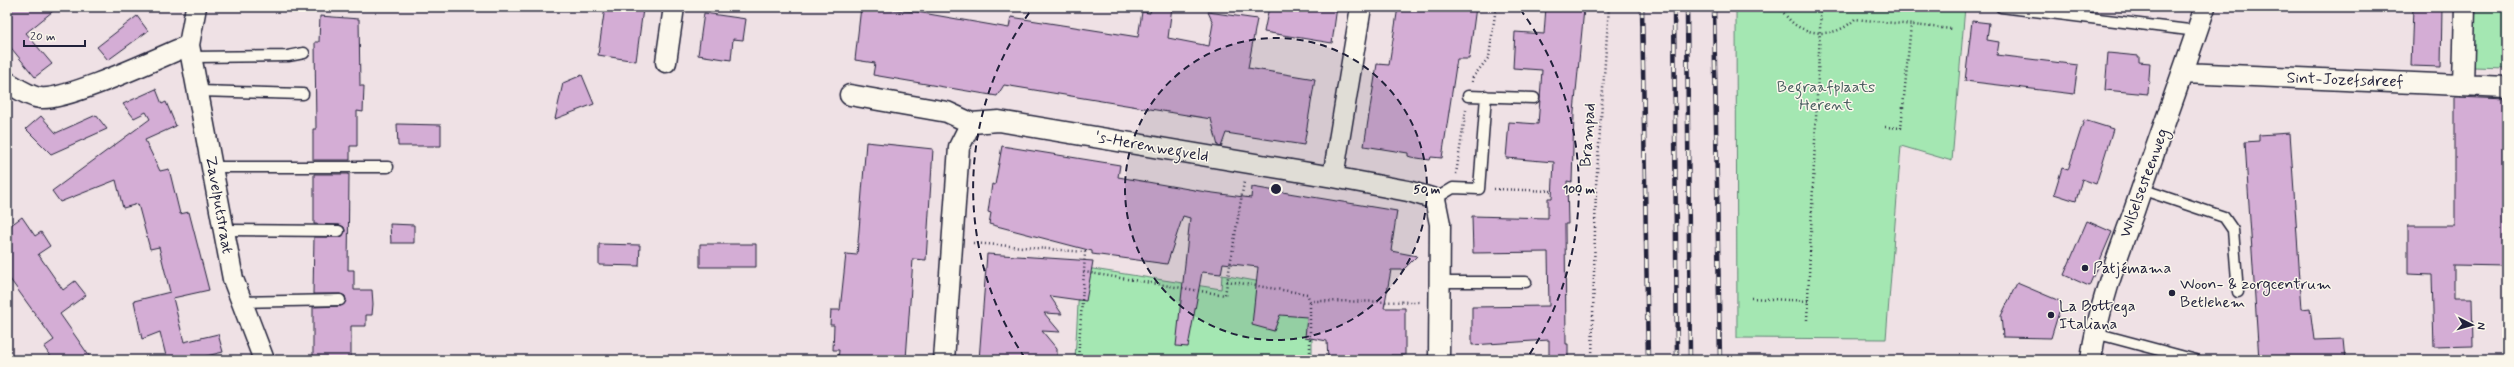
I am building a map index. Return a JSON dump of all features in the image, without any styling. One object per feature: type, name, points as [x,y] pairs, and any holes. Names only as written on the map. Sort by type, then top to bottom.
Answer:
[{"type":"street","name":"Zavelputstraat","points":[[196,7],[190,51],[233,279],[264,360]]},
{"type":"street","points":[[666,62],[674,7]]},
{"type":"street","points":[[1333,177],[1361,7]]},
{"type":"street","name":"Wilselsesteenweg","points":[[2091,360],[2095,333],[2108,284],[2184,73],[2205,7]]},
{"type":"street","points":[[2463,85],[2466,7]]},
{"type":"street","points":[[7,82],[20,91],[40,98],[71,92],[190,51]]},
{"type":"street","name":"Sint-Jozefsdreef","points":[[2184,73],[2507,87]]},
{"type":"street","name":"'s-Herenwegveld","points":[[850,95],[947,112],[971,123],[999,121],[1333,177],[1408,191],[1435,199]]},
{"type":"street","points":[[944,360],[959,147],[971,123]]},
{"type":"street","points":[[1435,199],[1440,224],[1439,360]]},
{"type":"lane","points":[[2001,7],[2197,31]]},
{"type":"lane","points":[[190,51],[288,56],[304,53]]},
{"type":"lane","points":[[198,91],[302,94]]},
{"type":"lane","points":[[1468,96],[1534,98]]},
{"type":"lane","points":[[1435,199],[1454,188],[1479,189],[1486,96]]},
{"type":"lane","points":[[212,167],[388,167]]},
{"type":"lane","points":[[2142,189],[2224,217],[2233,230],[2238,292]]},
{"type":"lane","points":[[224,230],[339,231]]},
{"type":"lane","points":[[1440,282],[1526,282]]},
{"type":"lane","points":[[242,302],[340,300]]},
{"type":"lane","points":[[2095,333],[2196,360]]},
{"type":"path","points":[[1539,7],[1544,7]]},
{"type":"path","name":"Brampad","points":[[1592,360],[1596,194],[1609,7]]},
{"type":"path","points":[[1779,7],[1795,25],[1819,33],[1837,32],[1846,27],[1855,19],[1952,29]]},
{"type":"path","points":[[1807,320],[1820,7]]},
{"type":"path","points":[[1885,127],[1901,128],[1911,25]]},
{"type":"path","points":[[1084,272],[1225,295],[1247,163]]},
{"type":"path","points":[[1479,189],[1553,191]]},
{"type":"path","points":[[953,242],[1085,252],[1078,360]]},
{"type":"path","points":[[1227,280],[1307,294],[1310,301],[1310,360]]},
{"type":"path","points":[[1751,298],[1808,301]]},
{"type":"path","points":[[1310,301],[1440,303]]},
{"type":"green space","name":"Begraafplaats Herent","points":[[1736,7],[1965,7],[1952,161],[1901,146],[1886,339],[1737,338]]},
{"type":"green space","points":[[2475,7],[2507,7],[2507,68],[2473,67]]},
{"type":"green space","points":[[1080,267],[1221,289],[1222,275],[1312,291],[1312,360],[1075,360]]},
{"type":"building","points":[[7,7],[58,7],[26,33],[52,64],[35,77],[7,43]]},
{"type":"building","points":[[605,7],[643,9],[636,61],[598,55]]},
{"type":"building","points":[[861,7],[917,12],[1009,28],[1011,17],[1138,37],[1142,12],[1150,13],[1151,7],[1172,7],[1168,38],[1209,46],[1213,23],[1208,12],[1257,19],[1248,68],[1315,79],[1304,145],[1226,133],[1221,147],[1218,146],[1211,119],[1004,85],[997,96],[873,75],[875,63],[855,60]]},
{"type":"building","points":[[1269,7],[1337,7],[1332,43],[1264,32]]},
{"type":"building","points":[[1398,7],[1476,7],[1469,59],[1457,59],[1442,158],[1431,157],[1430,160],[1411,157],[1408,156],[1408,153],[1364,146],[1377,64],[1389,65]]},
{"type":"building","points":[[1546,7],[1584,9],[1574,112],[1572,182],[1567,181],[1568,224],[1565,224],[1566,344],[1568,344],[1568,360],[1549,360],[1549,340],[1472,345],[1472,307],[1549,306],[1548,252],[1473,253],[1472,216],[1548,218],[1548,198],[1552,198],[1554,162],[1506,158],[1509,122],[1538,124],[1540,99],[1542,70],[1513,68],[1515,32],[1544,34]]},
{"type":"building","points":[[2413,7],[2442,7],[2441,67],[2411,66]]},
{"type":"building","points":[[704,13],[746,19],[743,40],[733,39],[731,60],[698,55]]},
{"type":"building","points":[[137,16],[148,31],[108,60],[97,47]]},
{"type":"building","points":[[320,16],[359,19],[360,86],[364,86],[363,112],[357,111],[357,146],[350,146],[350,160],[313,160],[313,129],[316,129],[315,42],[319,42]]},
{"type":"building","points":[[1972,21],[1989,23],[1987,40],[1999,42],[1997,55],[2078,65],[2074,94],[1965,81]]},
{"type":"building","points":[[2108,53],[2139,56],[2139,62],[2150,63],[2148,94],[2105,90]]},
{"type":"building","points":[[582,75],[594,104],[555,119],[563,83]]},
{"type":"building","points":[[156,89],[162,104],[166,102],[176,126],[145,140],[160,171],[169,169],[180,214],[189,212],[209,290],[173,298],[184,342],[218,334],[223,352],[190,360],[167,360],[160,332],[142,339],[134,301],[170,292],[159,247],[150,249],[138,204],[123,208],[116,180],[60,202],[52,191],[150,119],[146,112],[134,118],[123,104]]},
{"type":"building","points":[[2455,97],[2507,99],[2506,266],[2454,265],[2454,298],[2472,298],[2473,346],[2434,347],[2432,275],[2408,274],[2408,226],[2455,226]]},
{"type":"building","points":[[96,115],[107,129],[51,154],[26,129],[41,116],[56,133]]},
{"type":"building","points":[[2084,120],[2113,129],[2096,184],[2082,179],[2076,201],[2054,194],[2062,168],[2068,170]]},
{"type":"building","points":[[397,124],[441,125],[441,146],[398,146]]},
{"type":"building","points":[[2290,133],[2302,309],[2310,308],[2314,340],[2344,339],[2346,360],[2259,360],[2245,142],[2259,141],[2259,135]]},
{"type":"building","points":[[866,142],[933,149],[926,260],[913,259],[906,359],[838,360],[839,350],[833,350],[834,325],[830,325],[831,310],[840,310],[846,254],[857,255]]},
{"type":"building","points":[[1002,146],[1120,165],[1118,177],[1206,192],[1251,198],[1252,187],[1397,211],[1391,251],[1417,256],[1403,270],[1391,270],[1384,308],[1405,308],[1405,355],[1391,355],[1391,360],[1328,360],[1327,341],[1305,337],[1307,317],[1280,315],[1274,331],[1252,325],[1258,267],[1223,263],[1221,274],[1202,272],[1188,347],[1176,346],[1190,218],[1183,216],[1167,264],[1092,254],[1092,251],[989,224],[991,213],[988,212],[992,184],[995,185]]},
{"type":"building","points":[[314,174],[349,174],[348,270],[354,270],[354,290],[372,290],[373,304],[372,315],[366,315],[366,326],[351,326],[351,360],[313,360],[313,307],[341,306],[346,300],[345,296],[340,294],[313,294],[314,237],[339,237],[345,231],[344,227],[339,225],[314,224]]},
{"type":"building","points":[[22,217],[35,236],[41,232],[50,246],[38,254],[63,290],[75,281],[86,295],[60,314],[92,360],[53,360],[44,347],[54,340],[7,275],[7,228]]},
{"type":"building","points":[[2087,221],[2112,232],[2089,286],[2064,275]]},
{"type":"building","points":[[390,224],[414,225],[414,243],[391,243]]},
{"type":"building","points":[[599,244],[640,245],[639,266],[599,265]]},
{"type":"building","points":[[700,244],[756,244],[756,267],[700,267]]},
{"type":"building","points":[[987,254],[1093,261],[1086,301],[1050,296],[1062,314],[1044,313],[1060,332],[1042,331],[1057,349],[1057,360],[979,360]]},
{"type":"building","points":[[2017,283],[2062,302],[2051,338],[2003,337],[2001,316]]},
{"type":"railway","points":[[1642,7],[1648,360]]},
{"type":"railway","points":[[1674,7],[1677,360]]},
{"type":"railway","points":[[1687,7],[1690,360]]},
{"type":"railway","points":[[1714,7],[1720,360]]},
{"type":"place","name":"Patjémama","points":[[2085,268]]},
{"type":"place","name":"Woon- & zorgcentrum Betlehem","points":[[2172,293]]},
{"type":"place","name":"La Bottega Italiana","points":[[2051,315]]}]
